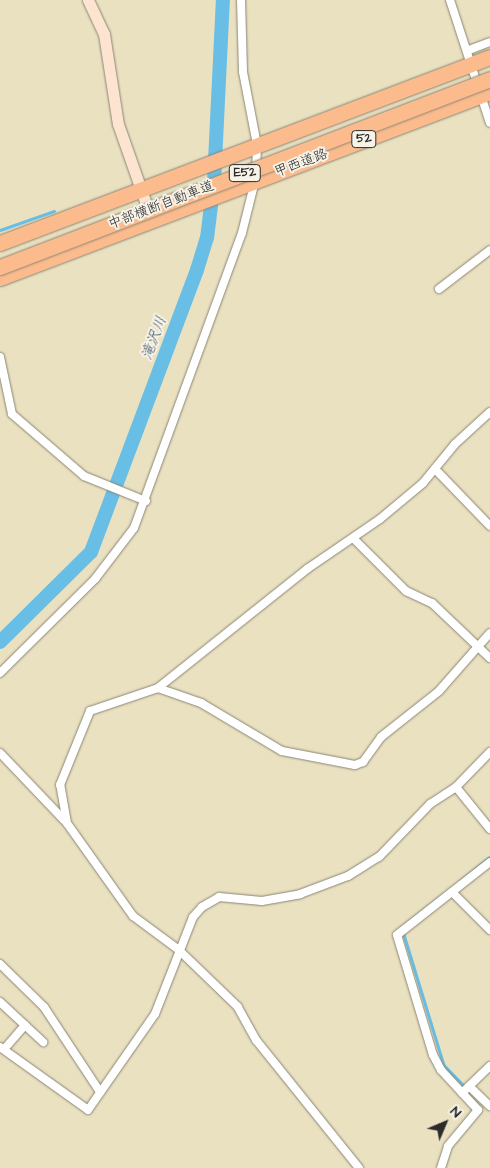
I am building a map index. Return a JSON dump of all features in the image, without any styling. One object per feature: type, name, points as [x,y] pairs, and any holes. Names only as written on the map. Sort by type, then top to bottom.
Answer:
[{"type":"highway","name":"52","points":[[0,243],[189,172],[471,57],[490,57]]},
{"type":"highway","name":"中部横断自動車道","points":[[0,267],[490,79]]},
{"type":"highway","name":"甲西道路","points":[[0,278],[486,93]]},
{"type":"street","points":[[88,0],[104,34],[118,124],[152,220]]},
{"type":"street","points":[[0,673],[115,556],[146,500],[242,233],[255,180],[257,145],[243,72],[241,0]]},
{"type":"street","points":[[450,0],[486,93],[490,123]]},
{"type":"street","points":[[471,57],[490,42]]},
{"type":"street","points":[[439,289],[490,250]]},
{"type":"street","points":[[0,357],[12,414],[84,476],[146,500]]},
{"type":"street","points":[[67,823],[60,785],[90,711],[158,688],[307,568],[355,540],[435,469],[490,412]]},
{"type":"street","points":[[435,469],[490,526]]},
{"type":"street","points":[[355,540],[406,591],[436,606],[490,658]]},
{"type":"street","points":[[158,688],[201,703],[282,751],[355,765],[363,762],[382,737],[439,692],[490,633]]},
{"type":"street","points":[[25,1025],[3,1047],[88,1110],[155,1014],[193,917],[210,900],[227,896],[262,901],[300,894],[348,876],[379,857],[430,804],[456,787],[490,752]]},
{"type":"street","points":[[0,753],[67,823],[134,916],[179,950],[238,1007],[256,1040],[359,1168]]},
{"type":"street","points":[[456,787],[490,829]]},
{"type":"street","points":[[490,862],[403,932],[404,962],[433,1055],[466,1089],[490,1106]]},
{"type":"street","points":[[452,892],[490,930]]},
{"type":"street","points":[[0,964],[44,1007],[100,1092]]},
{"type":"street","points":[[0,1002],[43,1042]]},
{"type":"street","points":[[466,1089],[490,1066]]},
{"type":"street","points":[[440,1168],[448,1146],[478,1110],[466,1089]]},
{"type":"waterway","name":"滝沢川","points":[[0,642],[91,552],[197,270],[207,238],[214,182],[223,0]]},
{"type":"waterway","points":[[0,230],[54,211]]},
{"type":"waterway","points":[[460,881],[490,857]]},
{"type":"waterway","points":[[405,924],[440,897]]},
{"type":"waterway","points":[[403,931],[444,1065],[466,1088]]}]
